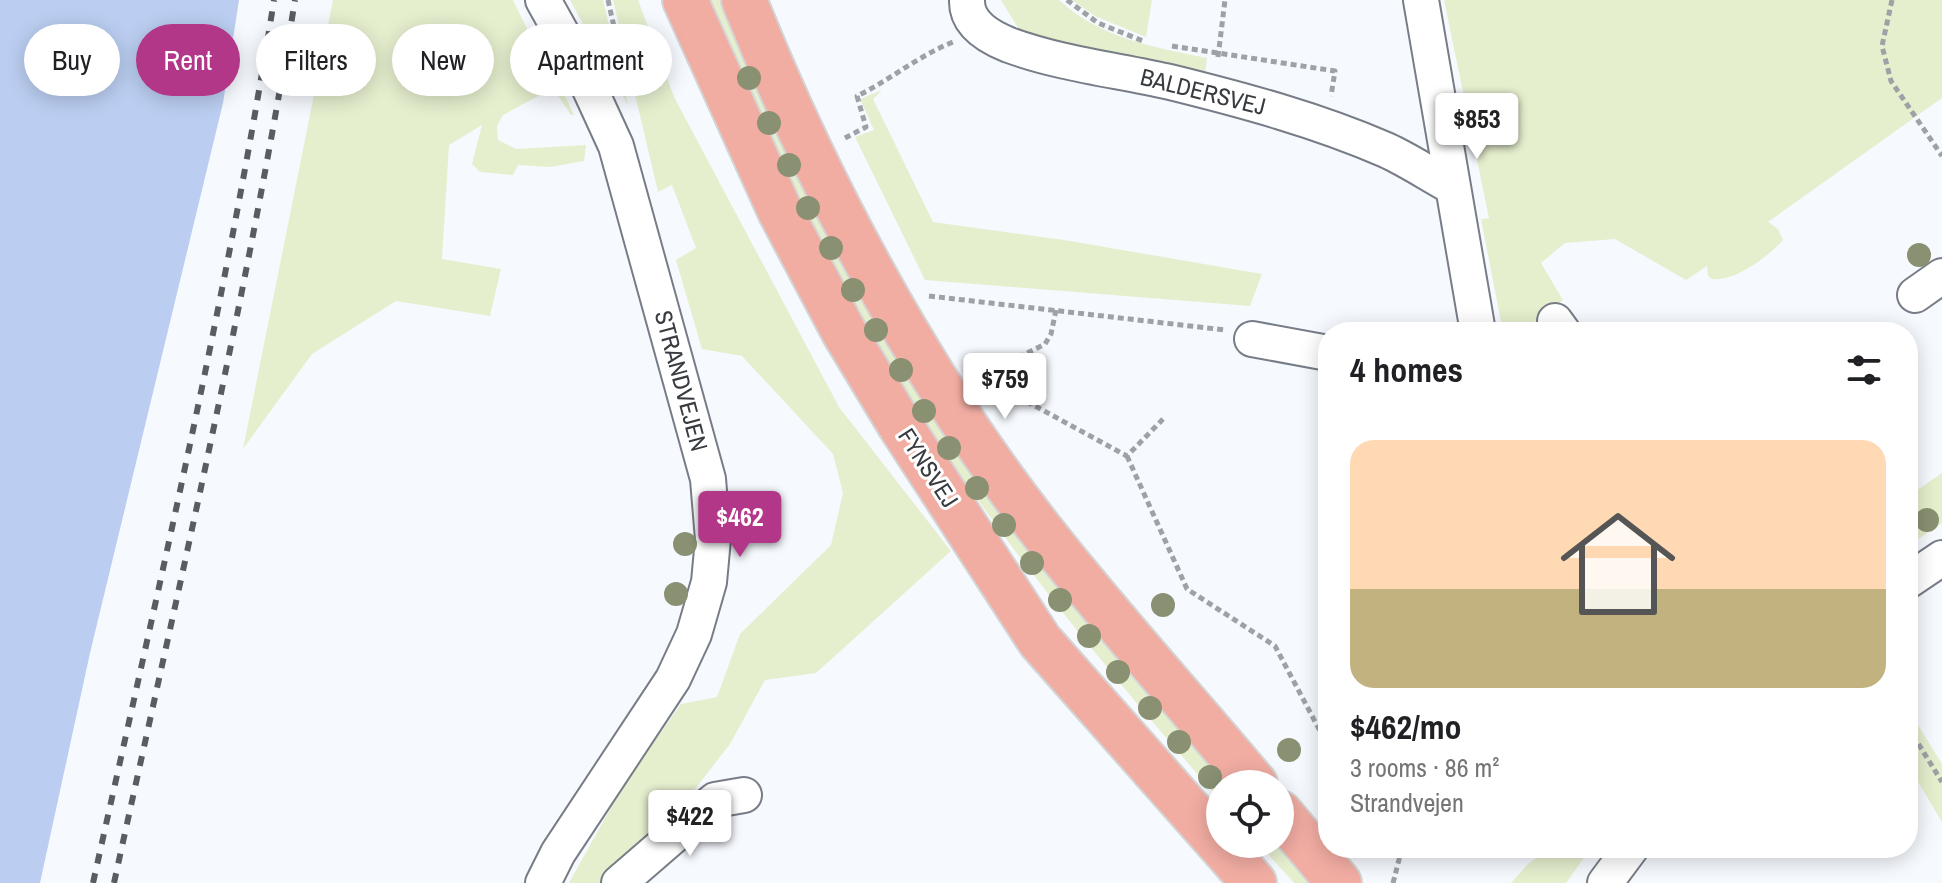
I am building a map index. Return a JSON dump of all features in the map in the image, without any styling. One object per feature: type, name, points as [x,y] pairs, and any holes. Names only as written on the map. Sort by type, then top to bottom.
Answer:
[{"type":"main road","name":"FYNSVEJ","points":[[685,0],[780,211],[844,332],[900,425],[1040,641],[1254,883]]},
{"type":"main road","points":[[744,0],[813,156],[882,290],[968,428],[1039,528],[1243,770]]},
{"type":"main road","points":[[1294,830],[1339,883]]},
{"type":"street","name":"STRANDVEJEN","points":[[543,0],[577,61],[616,146],[708,479],[713,539],[709,582],[694,634],[673,679],[558,853],[543,883]]},
{"type":"street","points":[[1421,0],[1476,322]]},
{"type":"street","name":"BALDERSVEJ","points":[[973,15],[1009,45],[1269,107],[1387,151],[1451,186]]},
{"type":"street","points":[[1252,339],[1318,351]]},
{"type":"street","points":[[1918,574],[1942,558]]},
{"type":"street","points":[[619,883],[715,800],[744,795]]},
{"type":"street","points":[[1608,882],[1624,858]]},
{"type":"path","points":[[1067,0],[1098,23],[1148,43]]},
{"type":"path","points":[[1213,93],[1225,0]]},
{"type":"path","points":[[1892,0],[1882,46],[1891,81],[1942,156]]},
{"type":"path","points":[[813,156],[866,127],[857,96],[884,83],[930,51],[973,15]]},
{"type":"path","points":[[1162,45],[1335,71],[1326,129]]},
{"type":"path","points":[[882,290],[1225,330],[1252,339]]},
{"type":"path","points":[[1056,310],[1051,334],[1045,344],[1023,355],[1013,365],[1010,389],[1024,400],[1127,456],[1187,589],[1275,646],[1318,727]]},
{"type":"path","points":[[1127,456],[1163,419]]},
{"type":"path","points":[[1918,743],[1942,782]]},
{"type":"path","points":[[1393,883],[1399,858]]},
{"type":"green space","points":[[333,0],[513,0],[525,24],[510,24],[510,96],[538,96],[503,115],[497,126],[498,140],[516,149],[586,145],[584,161],[550,167],[518,165],[513,175],[480,172],[472,164],[482,125],[449,145],[442,259],[501,269],[490,316],[396,301],[312,354],[243,449],[314,96],[376,96],[376,24],[328,24]]},
{"type":"green space","points":[[570,0],[603,0],[609,24],[583,24]]},
{"type":"green space","points":[[613,0],[638,0],[647,24],[619,24]]},
{"type":"green space","points":[[709,0],[723,0],[1076,606],[1212,770],[1206,770],[1206,784],[1060,609],[1009,543],[914,407],[830,263],[767,133]]},
{"type":"green space","points":[[1001,0],[1059,0],[1092,24],[1110,32],[1147,45],[1207,58],[1204,80],[1025,39]]},
{"type":"green space","points":[[1072,0],[1152,0],[1146,37],[1095,16]]},
{"type":"green space","points":[[1444,0],[1942,0],[1942,98],[1768,222],[1778,229],[1783,240],[1741,272],[1712,279],[1708,276],[1707,266],[1686,280],[1615,239],[1565,243],[1541,263],[1563,300],[1534,322],[1501,322],[1481,219],[1489,218]]},
{"type":"green space","points":[[882,90],[873,99],[933,222],[1064,240],[1262,274],[1250,306],[925,280],[855,137],[874,130],[860,99]]},
{"type":"green space","points":[[672,92],[839,407],[951,551],[816,673],[765,680],[730,744],[692,793],[603,883],[569,883],[624,784],[681,704],[717,697],[740,634],[831,545],[843,493],[833,454],[742,356],[702,349],[676,260],[696,248],[672,185],[658,192],[636,96],[672,96]]},
{"type":"green space","points":[[558,96],[565,96],[574,115]]},
{"type":"green space","points":[[1942,473],[1942,523],[1918,539],[1918,490]]},
{"type":"green space","points":[[1918,725],[1942,764],[1942,822],[1918,782]]},
{"type":"green space","points":[[1272,858],[1291,858],[1313,883],[1294,883]]},
{"type":"green space","points":[[1536,858],[1584,858],[1566,883],[1511,883]]},
{"type":"water","points":[[0,0],[239,0],[235,24],[136,24],[136,96],[224,96],[223,103],[90,653],[40,883],[0,883]]},
{"type":"railway","points":[[93,883],[213,333],[274,0]]},
{"type":"railway","points":[[114,883],[234,333],[295,0]]}]
